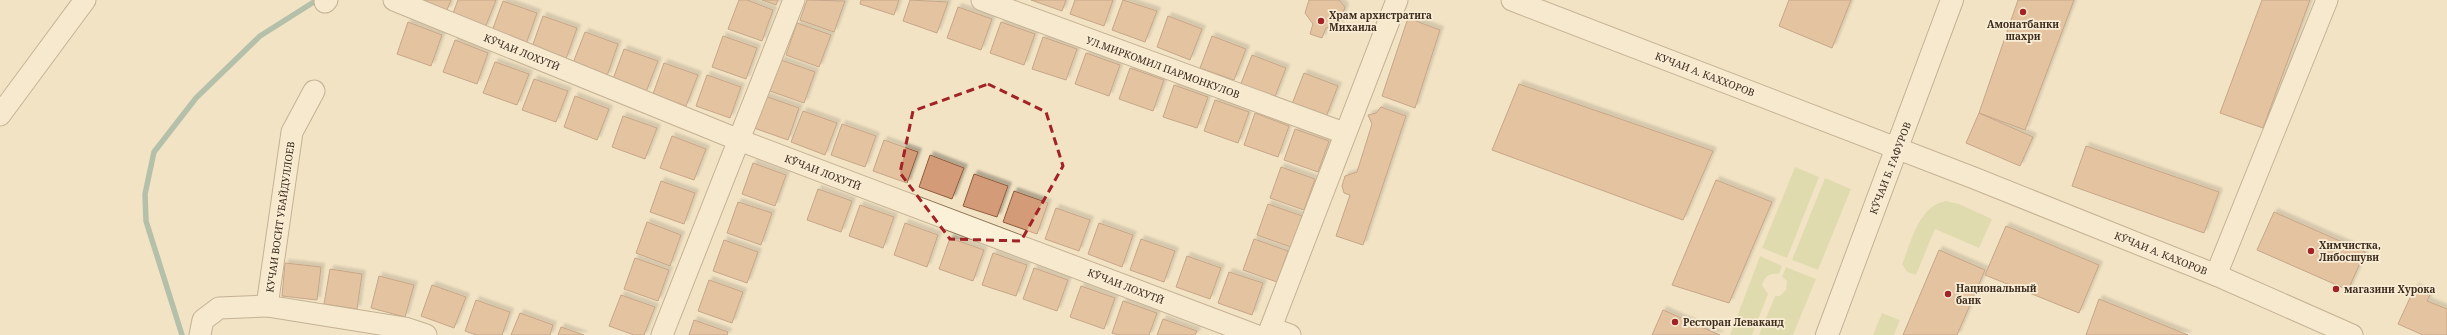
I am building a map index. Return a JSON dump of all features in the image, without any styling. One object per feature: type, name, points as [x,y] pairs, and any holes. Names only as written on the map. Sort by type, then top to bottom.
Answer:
[{"type":"street","points":[[0,115],[85,0]]},
{"type":"street","name":"КӮЧАИ ЛОХУТӢ","points":[[394,0],[739,140],[1265,333],[1290,335]]},
{"type":"street","points":[[662,335],[794,0]]},
{"type":"street","name":"УЛ.МИРКОМИЛ ПАРМОНКУЛОВ","points":[[982,0],[1344,133]]},
{"type":"street","points":[[1265,333],[1397,0]]},
{"type":"street","name":"КУЧАИ А. КАХХОРОВ","points":[[1512,0],[1897,148]]},
{"type":"street","name":"КӮЧАИ Б. ҒАФУРОВ","points":[[1826,335],[1952,0]]},
{"type":"street","name":"КӮЧАИ А. КАХОРОВ","points":[[1897,148],[2216,276],[2327,0]]},
{"type":"street","name":"КУЧАИ ВОСИТ УБАЙДУЛЛОЕВ","points":[[314,91],[292,132],[267,306],[405,328],[426,335]]},
{"type":"street","points":[[2216,276],[2352,335]]},
{"type":"street","points":[[200,335],[203,320],[219,308],[267,306]]},
{"type":"highlighted area","points":[[988,84],[1046,112],[1063,166],[1021,241],[950,239],[900,173],[913,111]]},
{"type":"green space","points":[[1795,167],[1819,177],[1787,258],[1762,248]]},
{"type":"green space","points":[[1825,178],[1851,189],[1818,270],[1792,260]]},
{"type":"green space","points":[[1946,201],[1959,204],[1992,219],[1979,248],[1935,229],[1916,275],[1907,272],[1902,264],[1917,226],[1922,217],[1929,210],[1936,204]]},
{"type":"green space","points":[[1760,256],[1782,266],[1779,274],[1773,274],[1766,277],[1763,282],[1762,285],[1768,294],[1752,335],[1730,335]]},
{"type":"green space","points":[[1786,267],[1816,279],[1793,335],[1759,335],[1775,296],[1780,296],[1786,290],[1787,281],[1782,277]]},
{"type":"green space","points":[[1882,313],[1900,320],[1894,335],[1873,335]]},
{"type":"building","points":[[421,0],[451,0],[447,10]]},
{"type":"building","points":[[458,0],[496,0],[485,28],[452,16]]},
{"type":"building","points":[[739,0],[747,0],[773,10],[762,41],[728,29]]},
{"type":"building","points":[[762,0],[778,0],[776,5]]},
{"type":"building","points":[[807,0],[845,1],[834,32],[800,20]]},
{"type":"building","points":[[861,0],[899,0],[894,15],[860,4]]},
{"type":"building","points":[[910,0],[948,2],[937,33],[903,21]]},
{"type":"building","points":[[1031,0],[1066,0],[1062,11]]},
{"type":"building","points":[[1075,0],[1113,0],[1104,26],[1070,14]]},
{"type":"building","points":[[1123,0],[1157,11],[1145,42],[1112,30]]},
{"type":"building","points":[[1309,0],[1339,0],[1345,7],[1339,25],[1326,28],[1322,38],[1310,34],[1313,24],[1305,13]]},
{"type":"building","points":[[1789,0],[1851,0],[1832,48],[1779,26]]},
{"type":"building","points":[[2018,0],[2074,0],[2025,130],[1979,113]]},
{"type":"building","points":[[2262,0],[2310,0],[2263,128],[2220,113]]},
{"type":"building","points":[[503,1],[537,13],[526,44],[492,31]]},
{"type":"building","points":[[958,7],[992,19],[981,50],[947,38]]},
{"type":"building","points":[[543,16],[577,28],[566,59],[532,47]]},
{"type":"building","points":[[1168,16],[1202,29],[1190,60],[1157,47]]},
{"type":"building","points":[[1408,18],[1440,30],[1415,108],[1382,96]]},
{"type":"building","points":[[408,22],[442,35],[431,66],[397,54]]},
{"type":"building","points":[[1001,22],[1035,34],[1024,65],[990,53]]},
{"type":"building","points":[[797,23],[831,35],[819,67],[786,55]]},
{"type":"building","points":[[585,32],[618,44],[607,76],[573,63]]},
{"type":"building","points":[[723,36],[757,48],[746,79],[712,67]]},
{"type":"building","points":[[1212,36],[1246,49],[1234,80],[1200,68]]},
{"type":"building","points":[[1043,37],[1077,49],[1066,80],[1032,69]]},
{"type":"building","points":[[455,40],[488,53],[477,84],[443,72]]},
{"type":"building","points":[[624,49],[658,61],[646,92],[613,79]]},
{"type":"building","points":[[1086,53],[1120,65],[1109,96],[1075,84]]},
{"type":"building","points":[[1252,55],[1286,68],[1274,99],[1240,86]]},
{"type":"building","points":[[781,60],[815,72],[804,103],[770,91]]},
{"type":"building","points":[[495,62],[529,74],[517,105],[483,93]]},
{"type":"building","points":[[664,63],[698,75],[686,106],[653,94]]},
{"type":"building","points":[[1130,68],[1164,80],[1153,111],[1119,99]]},
{"type":"building","points":[[1304,73],[1338,86],[1326,117],[1292,104]]},
{"type":"building","points":[[707,75],[741,87],[730,118],[696,106]]},
{"type":"building","points":[[534,79],[568,91],[556,122],[522,110]]},
{"type":"building","points":[[1519,84],[1713,151],[1683,220],[1492,150]]},
{"type":"building","points":[[1174,85],[1208,97],[1197,128],[1163,117]]},
{"type":"building","points":[[575,96],[609,109],[597,140],[564,127]]},
{"type":"building","points":[[765,96],[799,108],[788,140],[754,128]]},
{"type":"building","points":[[1215,100],[1249,112],[1238,143],[1204,131]]},
{"type":"building","points":[[1381,107],[1406,116],[1363,245],[1336,236],[1350,195],[1344,193],[1342,186],[1345,176],[1357,172],[1372,124],[1368,115],[1376,113]]},
{"type":"building","points":[[803,111],[837,123],[825,155],[791,142]]},
{"type":"building","points":[[1255,113],[1289,126],[1278,157],[1244,145]]},
{"type":"building","points":[[1979,113],[2033,137],[2020,166],[1966,143]]},
{"type":"building","points":[[623,116],[657,128],[645,159],[612,147]]},
{"type":"building","points":[[842,124],[876,136],[865,167],[831,155]]},
{"type":"building","points":[[1295,129],[1329,141],[1318,172],[1284,160]]},
{"type":"building","points":[[672,136],[706,149],[694,180],[660,168]]},
{"type":"building","points":[[884,140],[918,152],[907,183],[873,171]]},
{"type":"building","points":[[2086,146],[2219,192],[2204,233],[2072,186]]},
{"type":"building","points":[[930,155],[964,168],[952,199],[919,187]]},
{"type":"building","points":[[753,163],[786,175],[775,206],[742,194]]},
{"type":"building","points":[[1281,167],[1315,179],[1304,210],[1270,198]]},
{"type":"building","points":[[974,174],[1008,186],[997,217],[963,206]]},
{"type":"building","points":[[1716,180],[1772,202],[1729,303],[1672,285]]},
{"type":"building","points":[[661,181],[695,193],[684,224],[650,212]]},
{"type":"building","points":[[818,189],[852,201],[841,232],[807,220]]},
{"type":"building","points":[[1014,191],[1048,203],[1037,234],[1003,222]]},
{"type":"building","points":[[738,202],[772,213],[761,245],[727,233]]},
{"type":"building","points":[[1268,204],[1302,216],[1291,247],[1257,235]]},
{"type":"building","points":[[860,205],[894,217],[883,248],[849,236]]},
{"type":"building","points":[[1056,208],[1090,220],[1079,251],[1045,239]]},
{"type":"building","name":"Химчистка, Либосшуви","points":[[2274,212],[2365,252],[2348,290],[2257,250]]},
{"type":"building","points":[[647,222],[681,235],[670,266],[636,253]]},
{"type":"building","points":[[905,223],[938,235],[927,267],[894,255]]},
{"type":"building","points":[[1099,223],[1133,235],[1122,267],[1088,254]]},
{"type":"building","points":[[2006,226],[2099,265],[2079,313],[1985,275]]},
{"type":"building","points":[[950,238],[984,250],[973,281],[939,269]]},
{"type":"building","points":[[1141,239],[1175,251],[1164,282],[1130,270]]},
{"type":"building","points":[[1254,239],[1288,251],[1277,282],[1243,270]]},
{"type":"building","points":[[724,240],[758,252],[747,283],[713,271]]},
{"type":"building","name":"Национальный банк","points":[[1939,250],[1985,270],[1957,335],[1903,335]]},
{"type":"building","points":[[993,253],[1027,265],[1016,296],[982,285]]},
{"type":"building","points":[[1187,256],[1221,268],[1210,299],[1176,287]]},
{"type":"building","points":[[635,258],[669,270],[658,301],[624,289]]},
{"type":"building","points":[[285,263],[321,267],[317,300],[282,296]]},
{"type":"building","points":[[1034,268],[1068,280],[1057,311],[1023,299]]},
{"type":"building","points":[[330,269],[362,274],[357,309],[324,304]]},
{"type":"building","points":[[1229,272],[1263,283],[1252,315],[1218,303]]},
{"type":"building","points":[[379,276],[414,285],[405,317],[371,308]]},
{"type":"building","points":[[709,280],[743,292],[732,323],[698,311]]},
{"type":"building","points":[[432,285],[466,297],[454,328],[421,316]]},
{"type":"building","points":[[1081,286],[1115,298],[1104,329],[1070,317]]},
{"type":"building","points":[[2415,287],[2430,295],[2427,301],[2447,309],[2447,335],[2423,335],[2398,324]]},
{"type":"building","points":[[621,295],[655,307],[644,335],[634,335],[609,326]]},
{"type":"building","points":[[2099,299],[2188,335],[2086,335]]},
{"type":"building","points":[[476,300],[510,312],[502,335],[476,335],[465,331]]},
{"type":"building","points":[[1123,301],[1157,313],[1149,335],[1118,335],[1112,333]]},
{"type":"building","name":"Ресторан Леваканд","points":[[1663,310],[1720,335],[1652,335]]},
{"type":"building","points":[[520,313],[553,325],[550,335],[511,335]]},
{"type":"building","points":[[1163,319],[1197,331],[1195,335],[1157,335]]},
{"type":"building","points":[[694,320],[728,332],[727,335],[689,335]]},
{"type":"building","points":[[561,327],[584,335],[558,335]]},
{"type":"waterway","points":[[182,335],[146,221],[145,194],[154,152],[196,98],[260,36],[317,0]]},
{"type":"place","name":"Амонатбанки шахри","points":[[2023,12]]},
{"type":"place","name":"Храм архистратига Михаила","points":[[1321,21]]},
{"type":"place","name":"Химчистка, Либосшуви","points":[[2311,251]]},
{"type":"place","name":"магазини Хурока","points":[[2336,289]]},
{"type":"place","name":"Национальный банк","points":[[1948,294]]},
{"type":"place","name":"Ресторан Леваканд","points":[[1675,322]]}]
